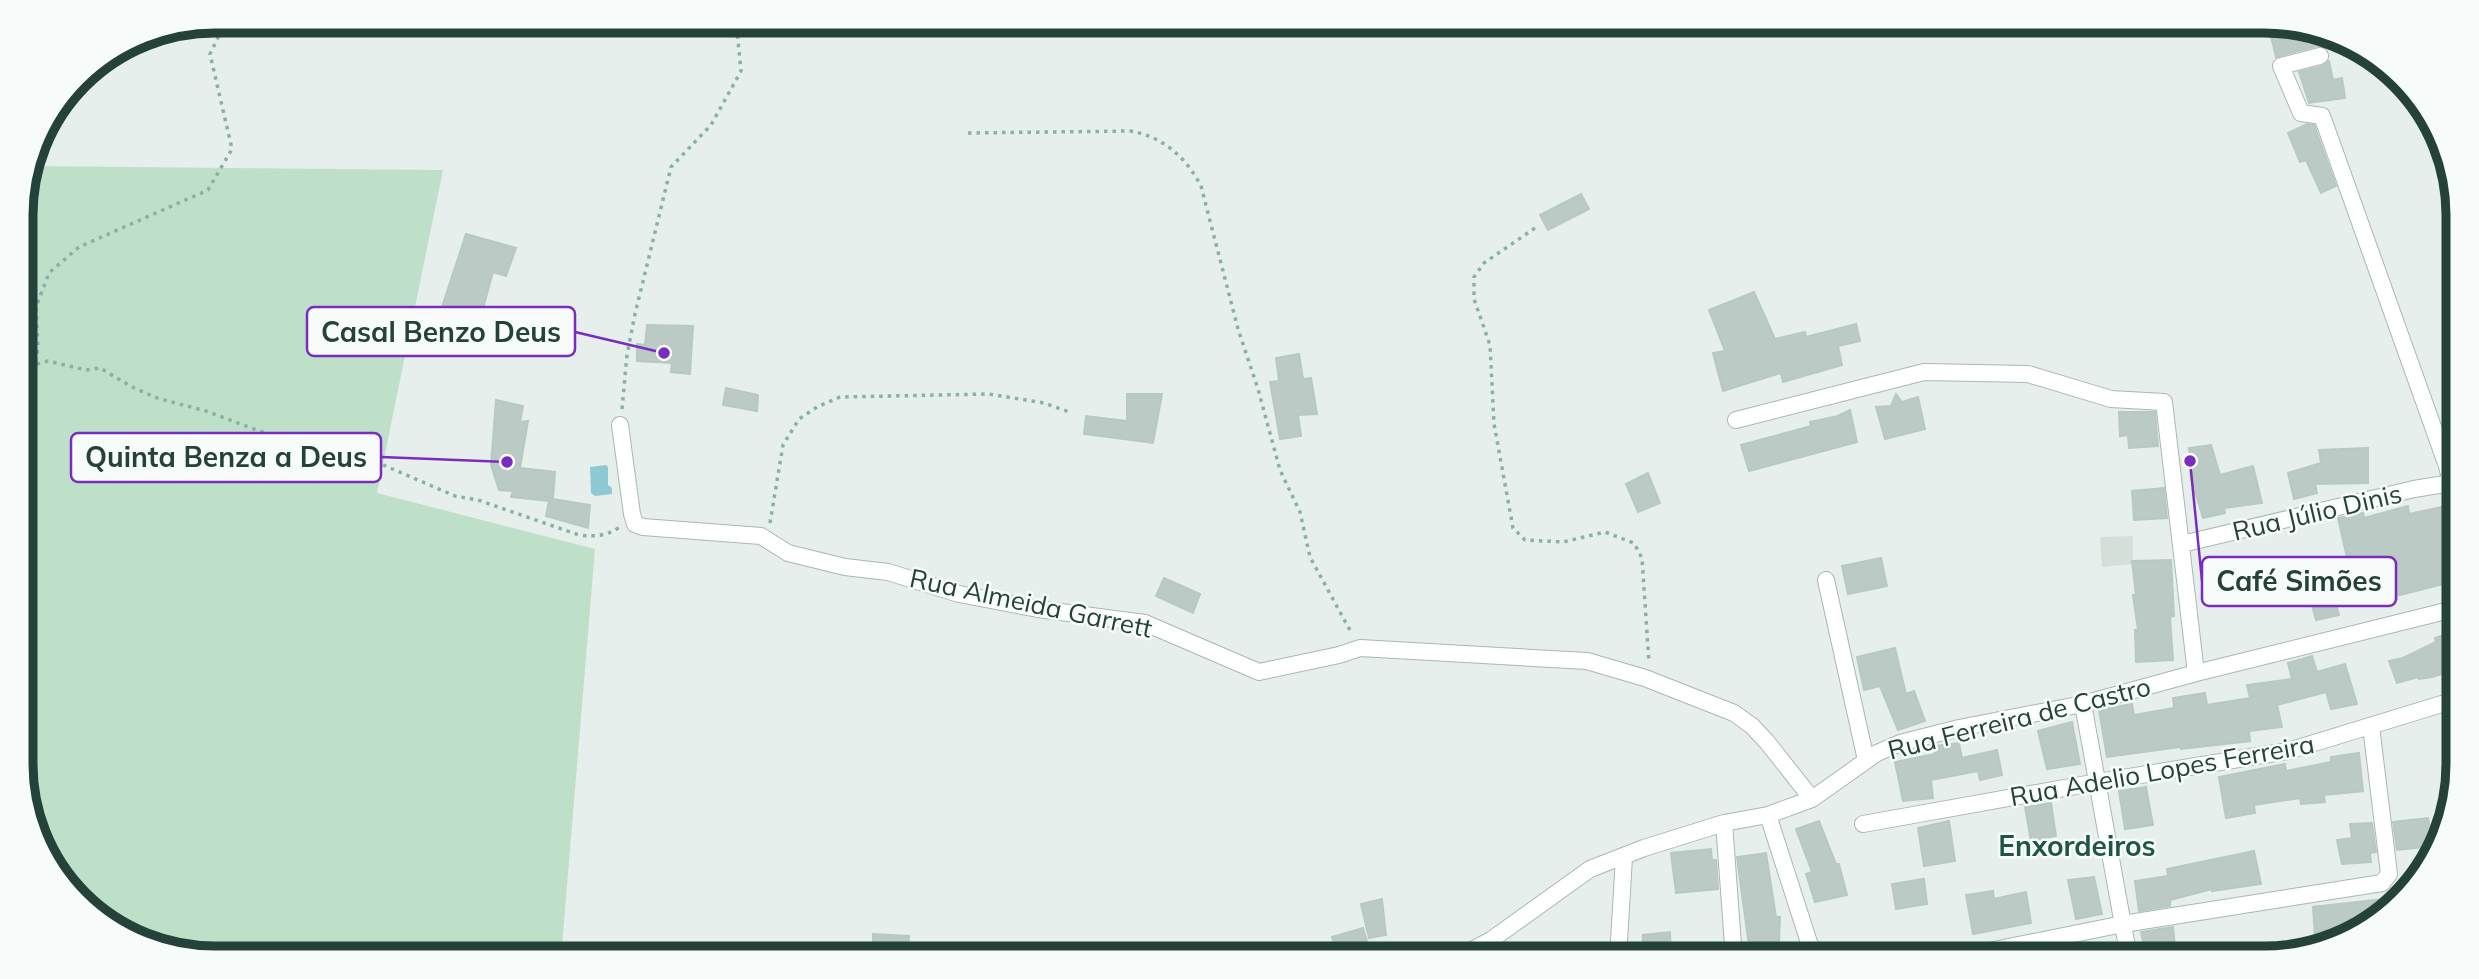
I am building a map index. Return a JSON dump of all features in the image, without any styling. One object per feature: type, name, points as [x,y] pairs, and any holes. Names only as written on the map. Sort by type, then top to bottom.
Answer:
[{"type":"street","points":[[2320,56],[2281,66],[2301,113],[2322,116],[2446,469]]},
{"type":"street","points":[[1736,420],[1924,372],[2028,374],[2111,398],[2164,402],[2196,673]]},
{"type":"street","points":[[620,425],[635,523]]},
{"type":"street","name":"Rua Júlio Dinis","points":[[2182,544],[2446,484]]},
{"type":"street","name":"Rua Almeida Garrett","points":[[635,523],[643,527],[761,536],[788,553],[845,567],[888,572],[959,594],[1038,609],[1145,622],[1259,672],[1360,648],[1587,661],[1645,678],[1734,713],[1752,726],[1767,742],[1812,799]]},
{"type":"street","points":[[1826,580],[1866,760]]},
{"type":"street","name":"Rua Ferreira de Castro","points":[[1480,945],[1590,869],[1644,848],[1724,823],[1768,815],[1812,799],[1877,753],[1900,743],[2083,704],[2446,611]]},
{"type":"street","name":"Rua Adelio Lopes Ferreira","points":[[1863,824],[2278,753],[2446,703]]},
{"type":"street","points":[[2083,704],[2127,945]]},
{"type":"street","points":[[2018,945],[2123,924],[2382,883],[2389,874],[2371,726]]},
{"type":"street","points":[[1768,815],[1810,945]]},
{"type":"street","points":[[1724,823],[1733,945]]},
{"type":"street","points":[[1619,945],[1624,858]]},
{"type":"path","points":[[220,33],[210,54],[232,149],[208,190],[79,247],[49,273],[36,307],[38,347],[35,365],[48,361],[86,370],[100,368],[157,398],[206,411],[289,442],[381,464],[455,496],[478,499],[579,535],[596,537],[635,523]]},
{"type":"path","points":[[620,425],[629,345],[671,167],[711,125],[741,71],[737,33]]},
{"type":"path","points":[[968,133],[1130,131],[1148,134],[1179,155],[1194,171],[1201,186],[1238,329],[1280,470],[1300,512],[1310,557],[1360,648]]},
{"type":"path","points":[[1535,228],[1484,263],[1474,277],[1474,299],[1490,345],[1494,424],[1513,528],[1525,540],[1563,542],[1605,532],[1634,543],[1642,558],[1649,664],[1645,678]]},
{"type":"path","points":[[768,539],[783,445],[799,419],[840,397],[989,394],[1044,403],[1072,413]]},
{"type":"shaded area","points":[[2133,536],[2133,564],[2102,567],[2100,537]]},
{"type":"green space","points":[[40,166],[443,170],[377,493],[595,549],[562,946],[216,946],[157,936],[114,915],[79,884],[64,865],[43,822],[35,787],[34,204]]},
{"type":"water","points":[[606,465],[612,494],[595,496],[591,493],[590,467]]},
{"type":"building","points":[[2270,34],[2310,39],[2332,47],[2317,46],[2276,57]]},
{"type":"building","points":[[2329,61],[2333,80],[2342,78],[2345,98],[2309,103],[2299,72],[2323,66]]},
{"type":"building","points":[[2307,124],[2314,125],[2336,186],[2321,193],[2306,160],[2300,162],[2288,133]]},
{"type":"building","points":[[1581,194],[1589,209],[1548,230],[1540,215]]},
{"type":"building","points":[[466,234],[516,248],[506,276],[493,272],[479,323],[441,310]]},
{"type":"building","points":[[1754,292],[1775,339],[1805,332],[1806,337],[1856,324],[1860,341],[1838,346],[1842,365],[1783,382],[1781,373],[1723,391],[1713,353],[1725,351],[1709,310]]},
{"type":"building","points":[[647,325],[693,326],[690,374],[671,372],[672,363],[637,361],[637,344],[645,345]]},
{"type":"building","points":[[1299,354],[1303,379],[1311,378],[1317,414],[1298,415],[1301,436],[1280,439],[1270,382],[1279,381],[1276,358]]},
{"type":"building","points":[[726,388],[758,395],[757,411],[723,405]]},
{"type":"building","points":[[1127,394],[1162,394],[1153,443],[1084,434],[1086,416],[1127,421]]},
{"type":"building","points":[[1896,394],[1902,402],[1918,397],[1925,429],[1885,439],[1876,407],[1891,406]]},
{"type":"building","points":[[496,400],[523,406],[520,422],[528,421],[520,468],[555,472],[553,499],[590,505],[588,528],[546,516],[549,501],[511,497],[513,491],[499,490],[491,465]]},
{"type":"building","points":[[1850,410],[1857,442],[1749,471],[1741,445],[1811,426],[1810,422],[1838,416]]},
{"type":"building","points":[[2119,412],[2155,412],[2158,446],[2129,448],[2128,435],[2120,436]]},
{"type":"building","points":[[2211,445],[2220,475],[2253,466],[2262,503],[2224,508],[2225,513],[2203,518],[2191,478],[2189,448]]},
{"type":"building","points":[[2368,448],[2368,483],[2315,484],[2317,493],[2294,499],[2288,473],[2321,463],[2319,450]]},
{"type":"building","points":[[1648,473],[1660,503],[1638,512],[1626,484]]},
{"type":"building","points":[[2164,488],[2167,518],[2134,520],[2132,491]]},
{"type":"building","points":[[2408,506],[2409,514],[2442,507],[2446,530],[2446,583],[2372,605],[2369,594],[2335,601],[2339,615],[2316,620],[2308,590],[2322,588],[2322,566],[2348,562],[2338,518],[2363,513],[2364,518]]},
{"type":"building","points":[[1881,558],[1887,586],[1848,594],[1842,566]]},
{"type":"building","points":[[2171,560],[2174,616],[2170,617],[2173,660],[2136,662],[2135,630],[2138,630],[2132,561]]},
{"type":"building","points":[[1164,578],[1200,594],[1193,613],[1156,596]]},
{"type":"building","points":[[2446,635],[2446,673],[2397,683],[2389,661],[2403,658],[2436,642],[2435,638]]},
{"type":"building","points":[[1895,648],[1906,694],[1914,691],[1925,721],[1898,730],[1880,686],[1864,690],[1857,657]]},
{"type":"building","points":[[2312,656],[2317,672],[2345,664],[2357,704],[2331,709],[2326,692],[2277,705],[2282,727],[2249,731],[2250,741],[2107,757],[2099,710],[2132,704],[2134,715],[2174,708],[2173,698],[2205,693],[2207,705],[2250,698],[2247,685],[2292,679],[2288,663]]},
{"type":"building","points":[[2072,722],[2080,764],[2047,769],[2038,731]]},
{"type":"building","points":[[1959,743],[1962,758],[1997,750],[2002,775],[1980,780],[1978,771],[1931,780],[1933,798],[1903,801],[1895,762],[1935,754],[1934,746]]},
{"type":"building","points":[[2359,753],[2363,791],[2324,795],[2325,802],[2301,804],[2300,798],[2254,805],[2255,813],[2226,818],[2219,777],[2285,764],[2286,771],[2331,762],[2331,757]]},
{"type":"building","points":[[2146,787],[2153,825],[2125,829],[2119,791]]},
{"type":"building","points":[[2051,803],[2056,836],[2031,841],[2025,807]]},
{"type":"building","points":[[2428,818],[2430,829],[2433,829],[2425,847],[2397,850],[2393,822]]},
{"type":"building","points":[[1819,821],[1836,864],[1839,864],[1847,895],[1815,902],[1806,874],[1812,872],[1796,829]]},
{"type":"building","points":[[1949,821],[1955,861],[1924,866],[1918,828]]},
{"type":"building","points":[[2372,823],[2376,852],[2370,853],[2371,862],[2342,864],[2337,840],[2352,838],[2350,824]]},
{"type":"building","points":[[1711,849],[1712,860],[1716,860],[1718,889],[1676,893],[1671,853]]},
{"type":"building","points":[[2254,851],[2261,884],[2212,889],[2170,900],[2170,906],[2139,911],[2135,881],[2168,876],[2167,869]]},
{"type":"building","points":[[1766,853],[1776,917],[1780,917],[1779,941],[1749,945],[1737,857]]},
{"type":"building","points":[[2094,877],[2102,914],[2076,919],[2068,880]]},
{"type":"building","points":[[1924,879],[1927,904],[1896,909],[1892,884]]},
{"type":"building","points":[[1993,891],[1994,899],[2026,892],[2031,923],[1973,934],[1966,895]]},
{"type":"building","points":[[1382,899],[1386,935],[1369,938],[1361,904]]},
{"type":"building","points":[[2383,900],[2354,921],[2320,937],[2315,937],[2313,907]]},
{"type":"building","points":[[2173,927],[2175,945],[2144,945],[2141,932]]},
{"type":"building","points":[[1363,928],[1368,945],[1334,945],[1332,937]]},
{"type":"building","points":[[1670,932],[1671,945],[1643,945],[1643,935]]},
{"type":"building","points":[[873,934],[909,936],[909,946],[873,946]]},
{"type":"place","name":"Casal Benzo Deus","points":[[664,353]]},
{"type":"place","name":"Café Simões","points":[[2190,461]]},
{"type":"place","name":"Quinta Benza a Deus","points":[[507,462]]},
{"type":"district","name":"Enxordeiros","points":[[2077,845]]}]
